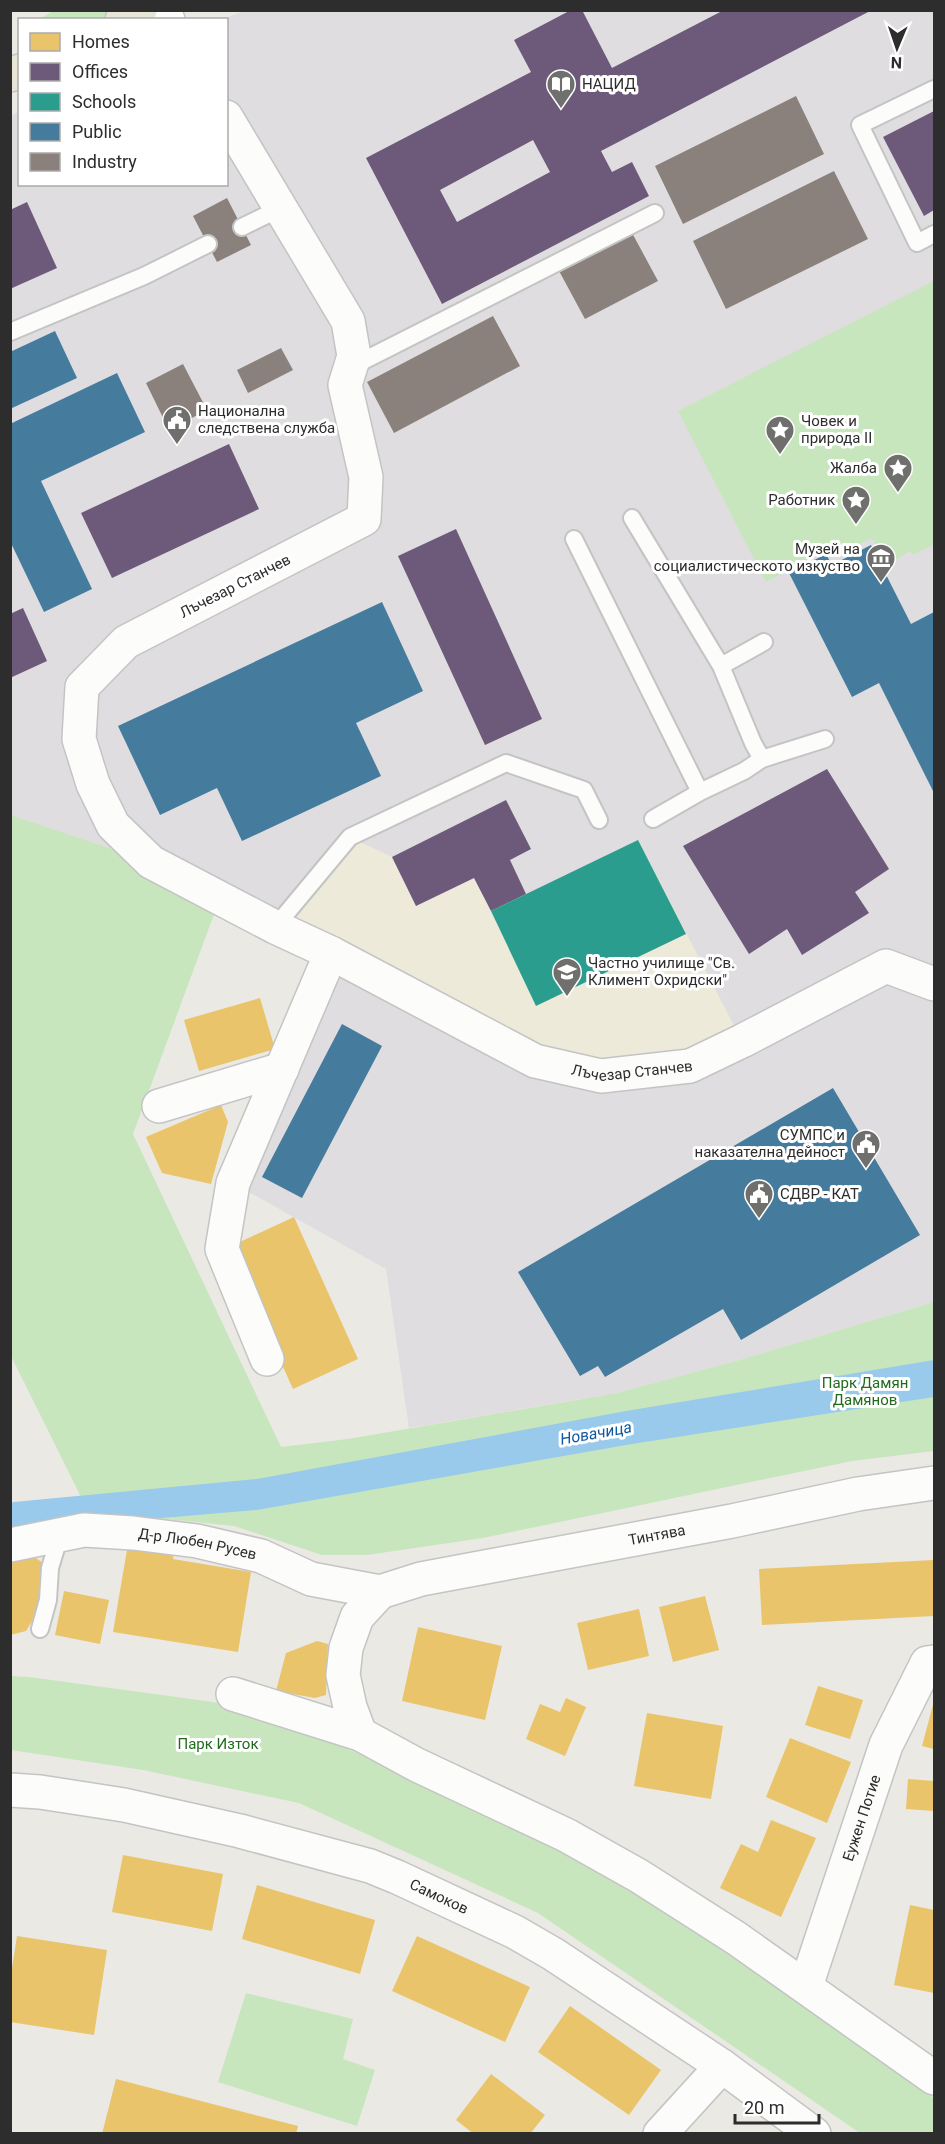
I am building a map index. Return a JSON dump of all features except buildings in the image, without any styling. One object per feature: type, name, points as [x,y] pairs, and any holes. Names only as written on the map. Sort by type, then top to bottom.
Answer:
[{"type":"main road","points":[[126,18],[140,10]]},
{"type":"street","name":"Лъчезар Станчев","points":[[228,120],[348,321],[354,356],[345,385],[366,477],[364,519],[126,642],[82,687],[79,739],[93,784],[113,825],[151,862],[275,927],[331,953],[535,1061],[601,1076],[690,1066],[885,966],[934,984]]},
{"type":"street","points":[[267,1359],[222,1249],[233,1183],[331,953]]},
{"type":"street","points":[[159,1106],[282,1069]]},
{"type":"street","name":"Тинтява","points":[[380,1592],[421,1579],[720,1523],[858,1494],[934,1483]]},
{"type":"street","name":"Д-р Любен Русев","points":[[10,1545],[92,1531],[133,1533],[197,1541],[261,1556],[311,1580],[380,1592]]},
{"type":"street","points":[[360,1734],[350,1707],[343,1675],[346,1648],[357,1617],[380,1592]]},
{"type":"street","name":"Еужен Потие","points":[[806,1986],[886,1745],[927,1663],[934,1662]]},
{"type":"street","points":[[233,1694],[360,1734],[417,1765],[566,1836],[639,1876],[736,1938],[934,2078]]},
{"type":"street","name":"Самоков","points":[[10,1790],[40,1792],[135,1808],[262,1836],[388,1873],[534,1943],[722,2066],[814,2133]]},
{"type":"street","points":[[660,2133],[722,2066]]},
{"type":"lane","points":[[934,89],[860,125],[917,243],[934,234]]},
{"type":"lane","points":[[242,227],[281,208]]},
{"type":"lane","points":[[350,368],[655,213]]},
{"type":"lane","points":[[10,332],[144,276],[208,244]]},
{"type":"lane","points":[[632,518],[722,666],[762,759]]},
{"type":"lane","points":[[574,539],[700,792]]},
{"type":"lane","points":[[722,666],[764,642]]},
{"type":"lane","points":[[653,819],[700,792],[744,771],[762,759],[825,739]]},
{"type":"lane","points":[[275,927],[350,837],[506,763],[584,790],[599,820]]},
{"type":"lane","points":[[40,1629],[48,1600],[50,1568],[60,1535]]},
{"type":"shaded area","points":[[245,11],[934,11],[934,1302],[736,1361],[617,1393],[409,1428],[386,1269],[233,1183],[331,953],[151,862],[11,815],[10,116],[18,112],[18,186],[228,186],[228,18],[226,18]]},
{"type":"shaded area","name":"Частно училище \"Св. Климент Охридски\"","points":[[350,837],[392,857],[416,906],[474,878],[491,911],[638,840],[742,1041],[601,1076],[275,927]]},
{"type":"green space","points":[[53,11],[120,11],[104,18],[41,18]]},
{"type":"green space","points":[[934,281],[934,548],[932,545],[913,555],[910,551],[886,565],[872,538],[830,558],[827,550],[766,582],[678,411]]},
{"type":"green space","name":"Парк Дамян Дамянов","points":[[11,815],[151,862],[220,898],[133,1134],[281,1447],[348,1439],[617,1393],[736,1361],[934,1302],[934,1451],[852,1461],[483,1538],[367,1555],[322,1555],[234,1526],[88,1511],[11,1356]]},
{"type":"green space","name":"Парк Изток","points":[[10,1676],[228,1704],[392,1766],[625,1882],[934,2098],[934,2133],[860,2133],[538,1913],[299,1803],[143,1770],[11,1750]]},
{"type":"green space","points":[[246,1993],[353,2019],[343,2059],[375,2070],[357,2126],[218,2082]]},
{"type":"water","name":"Новачица","points":[[934,1360],[934,1397],[632,1444],[257,1510],[21,1530],[11,1533],[11,1503],[14,1502],[257,1479],[626,1411]]},
{"type":"place","name":"НАЦИД","points":[[561,110]]},
{"type":"place","name":"Национална следствена служба","points":[[177,446]]},
{"type":"place","name":"Човек и природа II","points":[[780,456]]},
{"type":"place","name":"Жалба","points":[[898,494]]},
{"type":"place","name":"Работник","points":[[856,526]]},
{"type":"place","name":"Музей на социалистическото изкуство","points":[[881,584]]},
{"type":"place","name":"Частно училище \"Св. Климент Охридски\"","points":[[567,998]]},
{"type":"place","name":"СУМПС и наказателна дейност","points":[[866,1170]]},
{"type":"place","name":"СДВР - КАТ","points":[[759,1220]]}]
